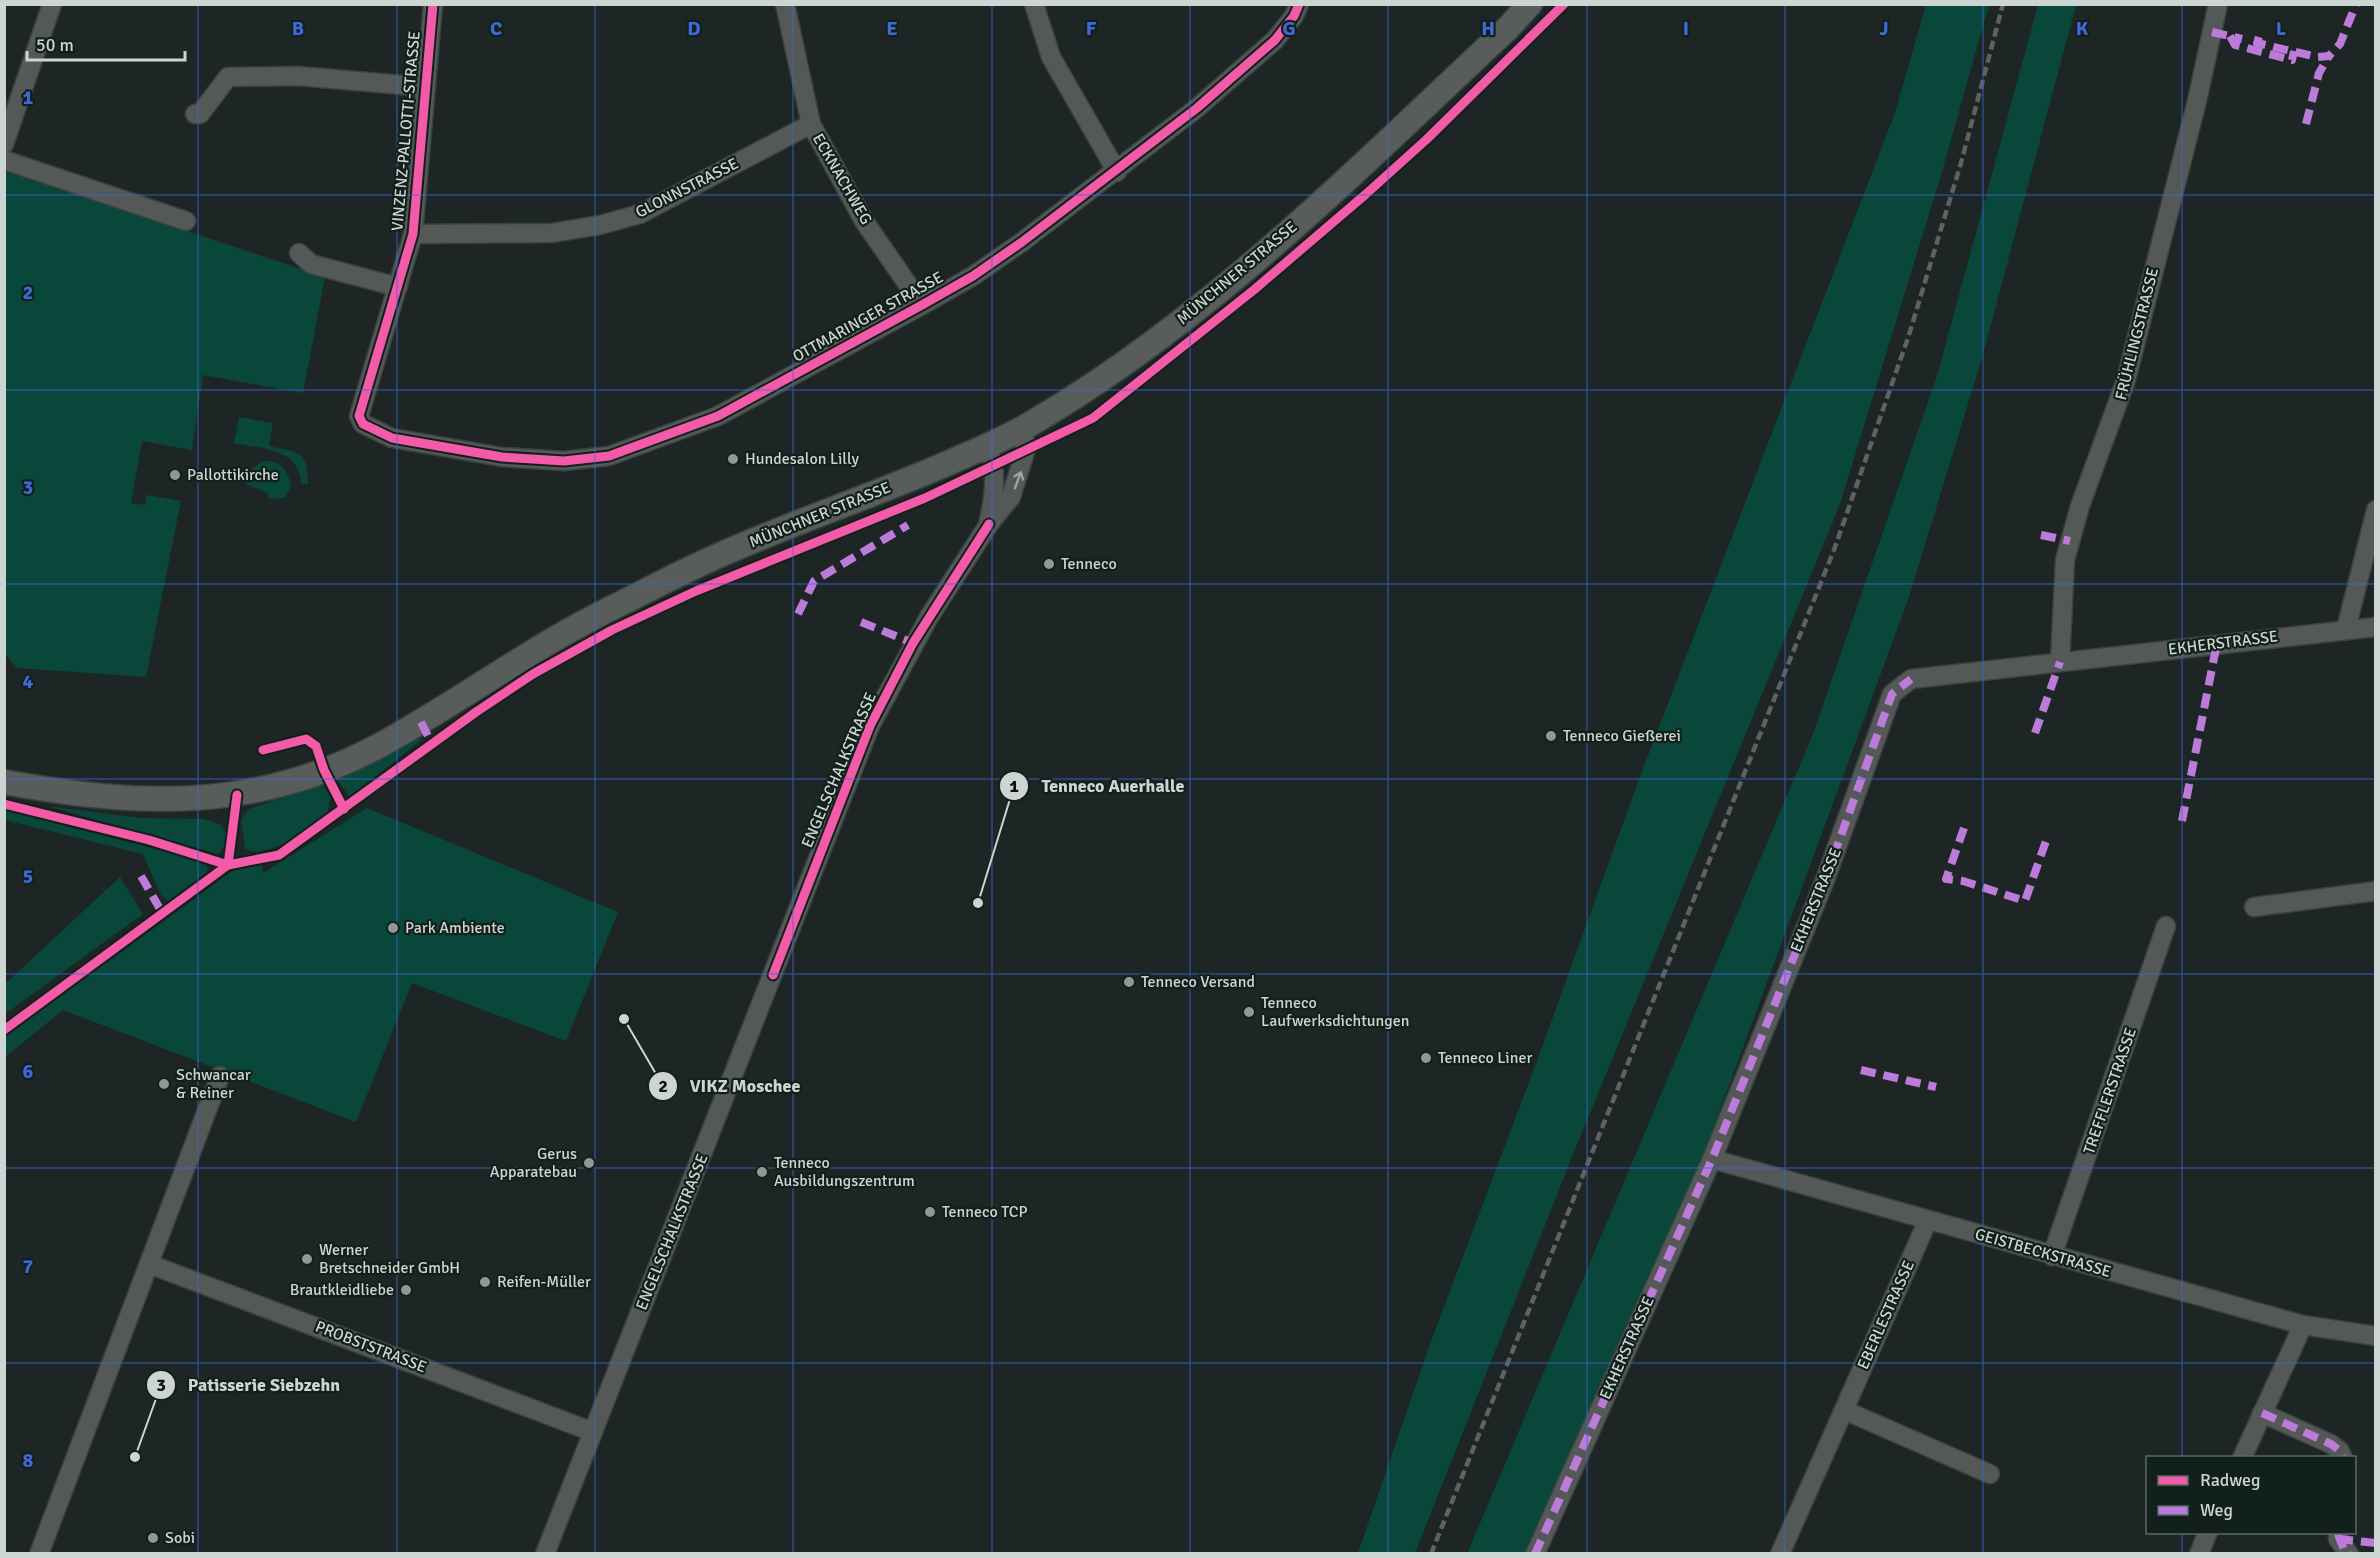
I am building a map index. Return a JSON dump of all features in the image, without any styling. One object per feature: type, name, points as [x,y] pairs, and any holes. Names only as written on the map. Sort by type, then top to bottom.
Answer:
[{"type":"main road","name":"MÜNCHNER STRASSE","points":[[4,782],[77,794],[161,801],[237,795],[270,788],[324,770],[400,734],[576,625],[710,559],[988,446],[1024,428],[1103,378],[1193,311],[1305,215],[1508,28],[1530,4]]},
{"type":"street","points":[[4,144],[52,4]]},
{"type":"street","name":"VINZENZ-PALLOTTI-STRASSE","points":[[369,428],[363,424],[359,410],[413,234],[433,4]]},
{"type":"street","name":"ECKNACHWEG","points":[[785,4],[811,124],[864,221],[922,305]]},
{"type":"street","points":[[1034,4],[1051,57],[1117,172]]},
{"type":"street","name":"OTTMARINGER STRASSE","points":[[369,428],[392,438],[502,457],[564,461],[609,456],[718,416],[922,305],[983,269],[1117,172],[1197,108],[1275,40],[1294,16],[1299,4]]},
{"type":"street","name":"FRÜHLINGSTRASSE","points":[[2060,662],[2065,560],[2080,506],[2126,380],[2197,100],[2218,4]]},
{"type":"street","points":[[195,114],[200,114],[228,77],[298,76],[426,87]]},
{"type":"street","name":"GLONNSTRASSE","points":[[413,234],[552,233],[600,225],[640,214],[811,124]]},
{"type":"street","points":[[4,160],[186,220]]},
{"type":"street","points":[[298,253],[311,264],[398,287]]},
{"type":"street","name":"ENGELSCHALKSTRASSE","points":[[545,1554],[870,726],[913,643],[989,524],[1011,497],[1020,476],[1025,452],[1024,428]]},
{"type":"street","name":"ENGELSCHALKSTRASSE","points":[[988,446],[994,466],[996,486],[989,524]]},
{"type":"street","points":[[2346,629],[2376,510]]},
{"type":"street","name":"EKHERSTRASSE","points":[[1535,1554],[1712,1159],[1828,871],[1892,694],[1911,679],[2376,627]]},
{"type":"street","points":[[2254,907],[2376,891]]},
{"type":"street","name":"TREFFLERSTRASSE","points":[[2052,1256],[2166,927]]},
{"type":"street","points":[[39,1554],[220,1076]]},
{"type":"street","name":"GEISTBECKSTRASSE","points":[[1712,1159],[2303,1325],[2376,1336]]},
{"type":"street","name":"EBERLESTRASSE","points":[[1780,1554],[1928,1221]]},
{"type":"street","name":"PROBSTSTRASSE","points":[[149,1264],[593,1432]]},
{"type":"street","points":[[2243,1456],[2303,1325]]},
{"type":"street","points":[[1844,1410],[1990,1474]]},
{"type":"street","points":[[2262,1413],[2331,1444],[2340,1451],[2342,1456]]},
{"type":"street","points":[[2199,1554],[2208,1534]]},
{"type":"street","points":[[2338,1534],[2338,1539],[2349,1554]]},
{"type":"green space","points":[[1926,4],[1989,5],[1941,175],[1840,504],[1572,1157],[1415,1553],[1358,1553],[1430,1344],[1537,1061],[1642,771],[1895,113]]},
{"type":"green space","points":[[2038,5],[2076,5],[1982,358],[1909,597],[1692,1186],[1524,1553],[1467,1554],[1813,734],[1937,376]]},
{"type":"green space","points":[[4,170],[325,277],[303,393],[203,375],[192,450],[142,441],[131,503],[145,505],[147,495],[181,501],[146,677],[17,668],[5,654]]},
{"type":"green space","points":[[239,417],[273,423],[269,446],[300,455],[306,465],[308,484],[301,484],[299,472],[294,463],[278,452],[234,443]]},
{"type":"green space","points":[[263,461],[279,464],[288,475],[291,486],[285,498],[269,499],[268,493],[246,484],[252,469]]},
{"type":"green space","points":[[419,735],[421,740],[350,797],[337,780]]},
{"type":"green space","points":[[323,784],[330,798],[328,811],[320,818],[277,846],[266,850],[245,849],[241,819],[249,809]]},
{"type":"green space","points":[[47,806],[140,818],[203,819],[220,824],[227,834],[225,846],[218,854]]},
{"type":"green space","points":[[367,808],[618,912],[566,1041],[412,983],[356,1122],[63,1010],[5,1057],[5,1037],[235,869],[262,865],[263,873]]},
{"type":"green space","points":[[4,810],[206,862],[208,871],[169,902],[161,895],[143,854],[5,820]]},
{"type":"green space","points":[[120,877],[143,914],[5,1014],[5,984]]},
{"type":"railway","points":[[1431,1554],[1834,550],[1908,338],[1961,163],[2003,4]]},
{"type":"marked path","points":[[2259,37],[2257,43],[2317,57],[2329,56],[2340,44],[2356,4]]},
{"type":"marked path","points":[[2212,32],[2242,39]]},
{"type":"marked path","points":[[2230,36],[2235,45],[2292,60],[2294,51]]},
{"type":"marked path","points":[[2306,124],[2319,73],[2329,56]]},
{"type":"marked path","points":[[798,614],[814,581],[908,525]]},
{"type":"marked path","points":[[2041,535],[2070,541]]},
{"type":"marked path","points":[[861,622],[913,643]]},
{"type":"marked path","points":[[2182,821],[2217,643]]},
{"type":"marked path","points":[[2035,733],[2060,662]]},
{"type":"marked path","points":[[1535,1554],[1712,1159],[1825,880],[1892,694],[1911,679]]},
{"type":"marked path","points":[[421,722],[432,744]]},
{"type":"marked path","points":[[1964,828],[1946,879],[1963,881],[2025,901],[2047,838]]},
{"type":"marked path","points":[[141,876],[163,914]]},
{"type":"marked path","points":[[1861,1070],[1936,1087]]},
{"type":"marked path","points":[[2262,1413],[2331,1444],[2340,1451],[2342,1456]]},
{"type":"marked path","points":[[2338,1534],[2344,1550],[2349,1554]]},
{"type":"marked path","points":[[2338,1539],[2376,1543]]},
{"type":"cycle path","points":[[433,4],[413,234],[359,416],[363,424],[392,438],[502,457],[564,461],[609,456],[718,416],[973,276],[1022,242],[1197,108],[1275,40],[1294,16],[1299,4]]},
{"type":"cycle path","points":[[4,804],[149,840],[228,865],[279,855],[476,712],[533,674],[612,630],[696,591],[925,498],[1093,418],[1255,289],[1366,194],[1427,139],[1564,4]]},
{"type":"cycle path","points":[[773,975],[870,726],[913,643],[989,524]]},
{"type":"cycle path","points":[[263,750],[306,739],[316,746],[324,770],[344,809]]},
{"type":"cycle path","points":[[4,1030],[228,865],[237,795]]},
{"type":"place","name":"Hundesalon Lilly","points":[[733,459]]},
{"type":"place","name":"Pallottikirche","points":[[175,475]]},
{"type":"place","name":"Tenneco","points":[[1049,564]]},
{"type":"place","name":"Tenneco Gießerei","points":[[1551,736]]},
{"type":"place","name":"Tenneco Auerhalle","points":[[978,903]]},
{"type":"place","name":"Park Ambiente","points":[[393,928]]},
{"type":"place","name":"Tenneco Versand","points":[[1129,982]]},
{"type":"place","name":"Tenneco Laufwerksdichtungen","points":[[1249,1012]]},
{"type":"place","name":"VIKZ Moschee","points":[[624,1019]]},
{"type":"place","name":"Tenneco Liner","points":[[1426,1058]]},
{"type":"place","name":"Schwancar & Reiner","points":[[164,1084]]},
{"type":"place","name":"Gerus Apparatebau","points":[[589,1163]]},
{"type":"place","name":"Tenneco Ausbildungszentrum","points":[[762,1172]]},
{"type":"place","name":"Tenneco TCP","points":[[930,1212]]},
{"type":"place","name":"Werner Bretschneider GmbH","points":[[307,1259]]},
{"type":"place","name":"Reifen-Müller","points":[[485,1282]]},
{"type":"place","name":"Brautkleidliebe","points":[[406,1290]]},
{"type":"place","name":"Patisserie Siebzehn","points":[[135,1457]]},
{"type":"place","name":"Sobi","points":[[153,1538]]}]
